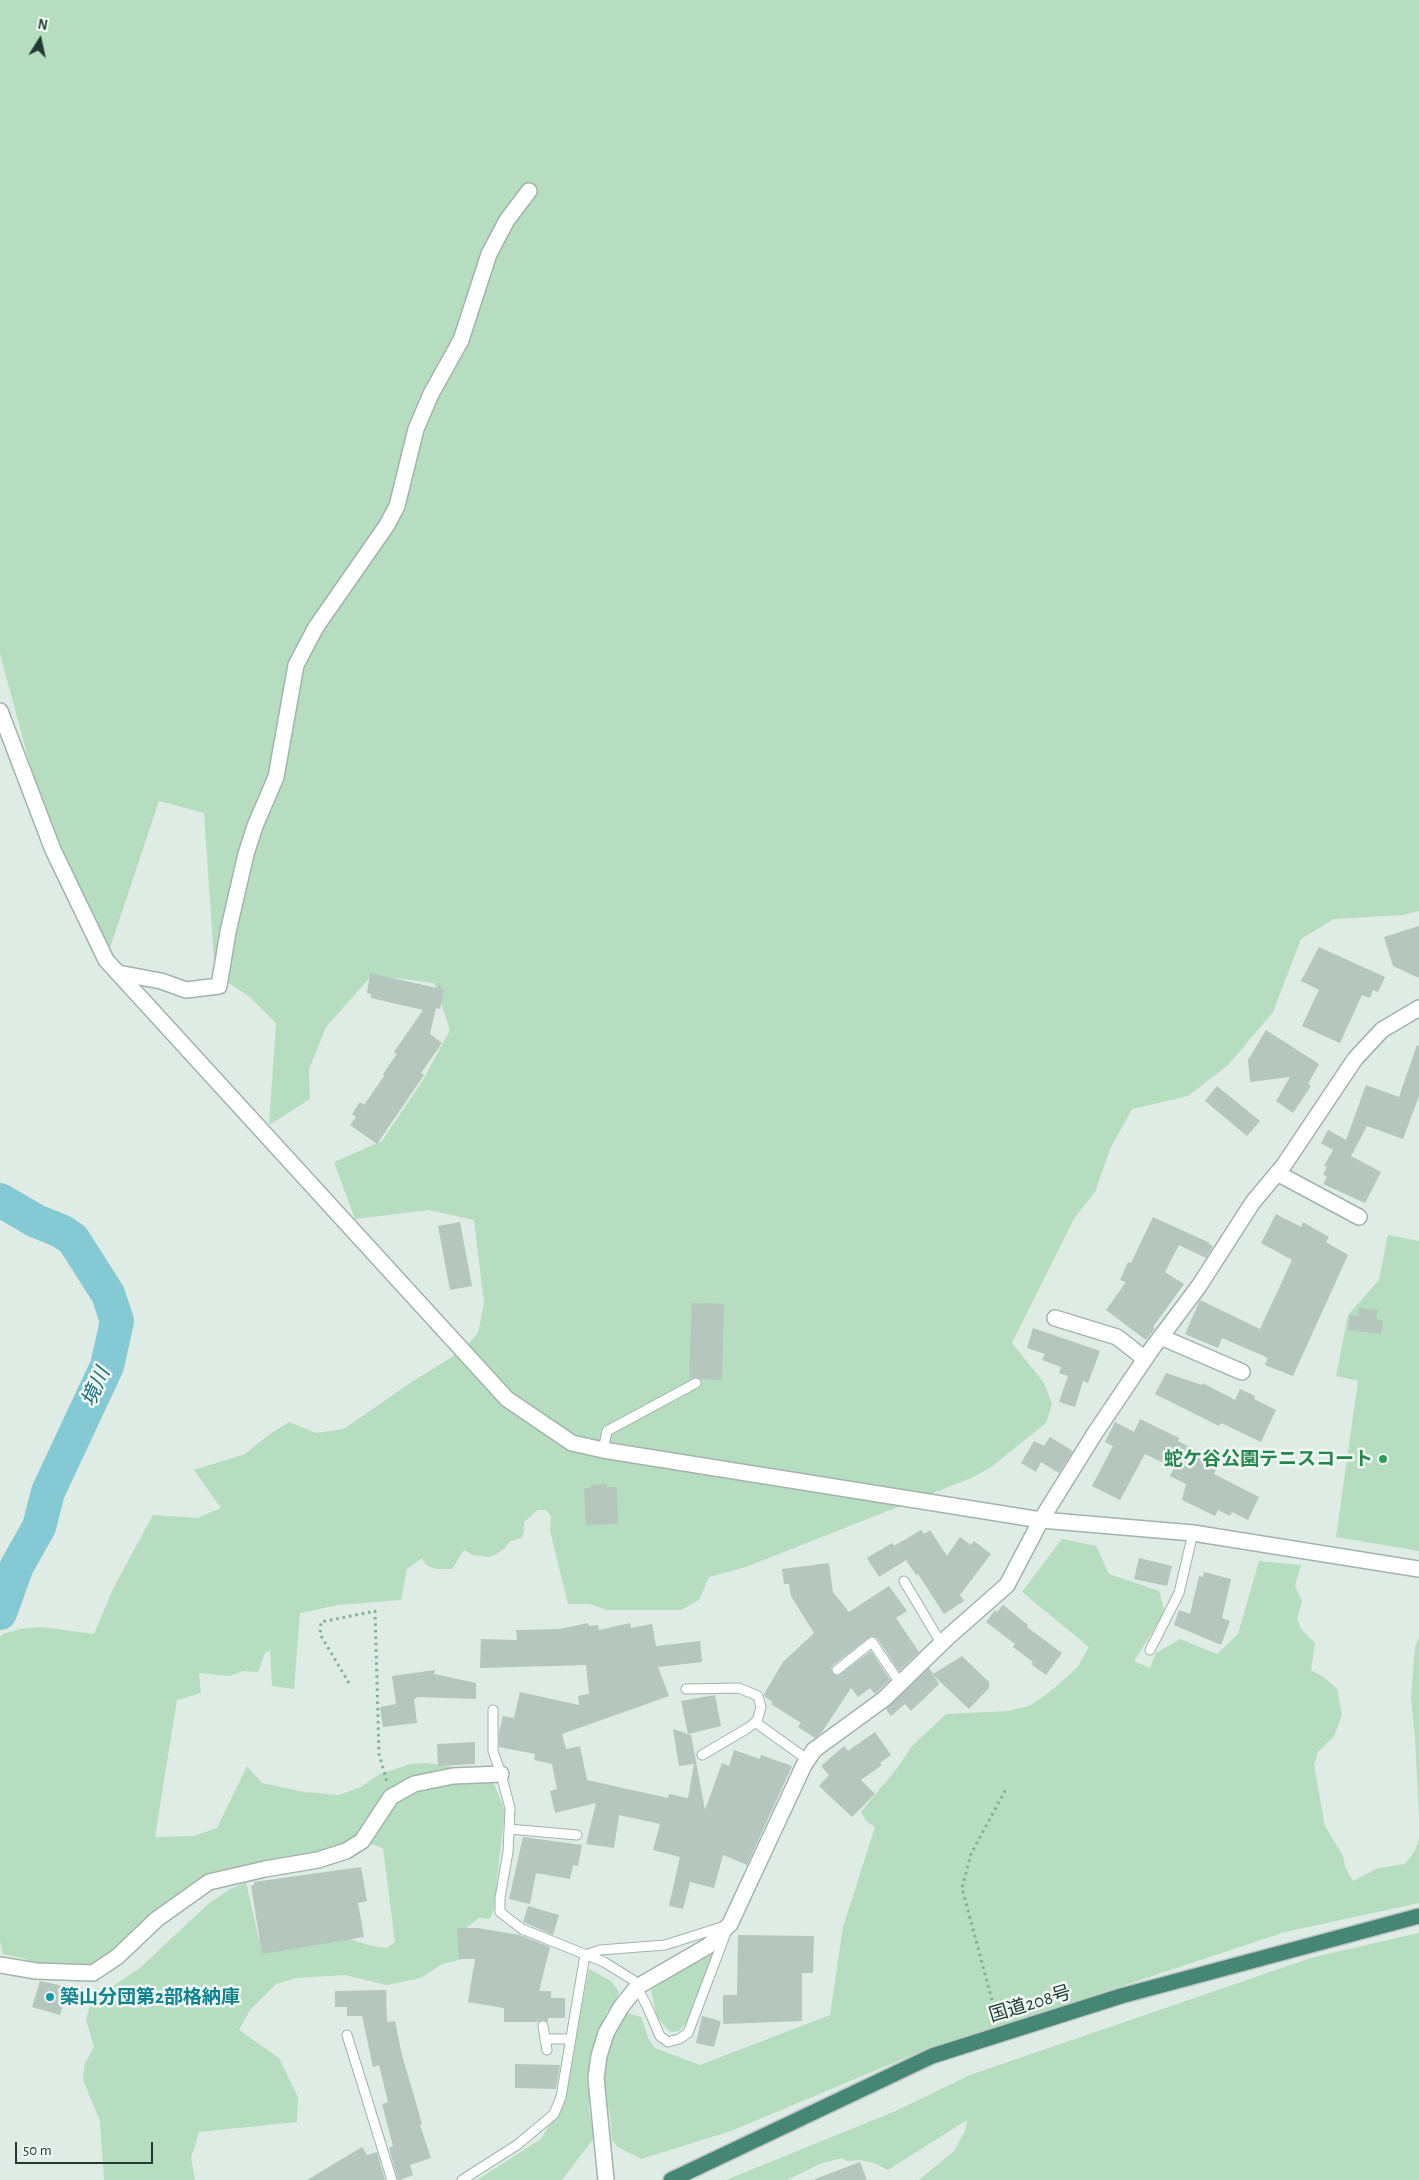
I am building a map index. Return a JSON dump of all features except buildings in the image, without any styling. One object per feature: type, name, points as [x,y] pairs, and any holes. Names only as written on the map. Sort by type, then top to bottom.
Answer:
[{"type":"highway","name":"国道208号","points":[[670,2180],[932,2056],[1121,1996],[1419,1916]]},
{"type":"street","points":[[118,973],[162,981],[186,990],[219,986],[228,932],[246,854],[255,826],[276,777],[296,665],[316,626],[387,525],[397,506],[416,429],[431,394],[461,340],[489,254],[507,220],[530,191]]},
{"type":"street","points":[[0,711],[61,867],[106,960],[507,1399],[572,1443],[603,1450],[1041,1520],[1193,1533],[1419,1569]]},
{"type":"street","points":[[606,2180],[596,2078],[599,2056],[606,2033],[620,2006],[637,1987],[708,1946],[730,1924],[814,1750],[884,1699],[941,1643],[1007,1585],[1041,1520],[1095,1433],[1145,1359],[1199,1286],[1253,1202],[1277,1173],[1355,1058],[1382,1030],[1419,1008]]},
{"type":"street","points":[[1277,1173],[1359,1217]]},
{"type":"street","points":[[1054,1318],[1117,1337],[1145,1359]]},
{"type":"street","points":[[1161,1337],[1242,1372]]},
{"type":"street","points":[[0,1965],[36,1971],[94,1973],[117,1957],[157,1919],[209,1882],[330,1857],[346,1851],[362,1840],[391,1797],[414,1784],[453,1776],[501,1774]]},
{"type":"lane","points":[[603,1450],[607,1431],[696,1383]]},
{"type":"lane","points":[[1150,1650],[1179,1593],[1193,1533]]},
{"type":"lane","points":[[904,1581],[941,1643]]},
{"type":"lane","points":[[837,1670],[872,1642],[900,1683]]},
{"type":"lane","points":[[686,1689],[739,1688],[758,1696],[761,1707],[758,1720],[726,1742],[702,1755]]},
{"type":"lane","points":[[493,1710],[493,1751],[510,1808],[508,1852],[500,1898],[500,1912],[522,1929],[604,1962],[633,1980],[660,2036],[668,2042],[679,2040],[688,2033],[730,1924]]},
{"type":"lane","points":[[755,1722],[808,1760]]},
{"type":"lane","points":[[509,1829],[577,1835]]},
{"type":"lane","points":[[584,1955],[600,1950],[665,1945],[730,1924]]},
{"type":"lane","points":[[462,2180],[517,2145],[554,2114],[561,2096],[584,1955]]},
{"type":"lane","points":[[542,2026],[547,2050]]},
{"type":"lane","points":[[347,2035],[392,2180]]},
{"type":"lane","points":[[545,2039],[571,2039]]},
{"type":"path","points":[[349,1683],[320,1634],[321,1622],[375,1611],[379,1754],[391,1797]]},
{"type":"path","points":[[1001,2034],[962,1888],[971,1854],[1007,1787]]},
{"type":"green space","points":[[0,0],[1419,0],[1419,911],[1403,915],[1334,919],[1301,939],[1273,1012],[1228,1065],[1188,1096],[1132,1109],[1110,1149],[1095,1192],[1075,1217],[1012,1343],[1044,1383],[1052,1404],[1046,1423],[990,1468],[971,1478],[746,1567],[709,1577],[699,1600],[681,1610],[607,1610],[590,1604],[568,1604],[550,1531],[551,1516],[546,1510],[538,1510],[524,1522],[524,1533],[521,1538],[510,1541],[505,1548],[495,1555],[488,1557],[473,1555],[464,1550],[452,1569],[436,1569],[426,1565],[422,1558],[407,1569],[401,1600],[338,1605],[300,1613],[294,1689],[272,1686],[270,1650],[265,1653],[258,1672],[243,1671],[230,1676],[199,1673],[201,1693],[177,1700],[155,1837],[194,1836],[217,1828],[247,1766],[262,1783],[304,1792],[339,1795],[361,1787],[378,1775],[410,1764],[426,1763],[474,1770],[493,1781],[505,1811],[497,1877],[496,1904],[490,1919],[479,1918],[467,1927],[462,1959],[442,1964],[421,1978],[387,1985],[345,1975],[296,1978],[276,1984],[250,2010],[239,2030],[279,2058],[298,2097],[297,2122],[199,2132],[191,2158],[195,2180],[104,2180],[100,2121],[83,2080],[85,2063],[94,2047],[86,2019],[96,1988],[106,1991],[140,1968],[208,1904],[230,1889],[246,1882],[259,1940],[332,1933],[368,1945],[386,1948],[395,1942],[383,1848],[362,1841],[209,1882],[93,1973],[36,1971],[26,1959],[3,1954],[0,1942],[0,1637],[3,1634],[20,1629],[41,1627],[94,1634],[113,1589],[153,1515],[197,1518],[221,1508],[194,1470],[245,1454],[267,1436],[289,1422],[316,1433],[344,1429],[410,1383],[463,1350],[478,1333],[484,1303],[474,1220],[429,1210],[355,1219],[334,1162],[382,1141],[423,1080],[450,1030],[434,983],[372,975],[326,1027],[309,1069],[310,1099],[269,1125],[276,1023],[250,997],[215,974],[204,813],[159,801],[106,960],[53,850],[0,654]]},
{"type":"green space","name":"蛇ケ谷公園テニスコート","points":[[1388,1235],[1419,1241],[1419,1551],[1336,1537],[1358,1381],[1336,1376],[1348,1315],[1379,1280]]},
{"type":"green space","points":[[1062,1539],[1096,1546],[1109,1574],[1159,1591],[1165,1612],[1134,1661],[1150,1668],[1156,1653],[1180,1639],[1217,1654],[1238,1634],[1259,1561],[1301,1565],[1295,1586],[1302,1601],[1297,1619],[1301,1629],[1315,1643],[1311,1670],[1325,1678],[1337,1689],[1342,1715],[1334,1736],[1318,1752],[1314,1765],[1325,1826],[1343,1856],[1345,1867],[1353,1881],[1378,1868],[1405,1864],[1415,1851],[1419,1839],[1419,1903],[1285,1932],[929,2048],[731,2131],[641,2159],[618,2147],[612,2140],[610,2114],[603,2088],[606,2051],[619,2024],[627,2013],[641,2017],[649,2040],[655,2048],[700,2065],[830,2015],[843,1927],[875,1827],[866,1821],[861,1812],[898,1767],[912,1746],[946,1714],[1008,1711],[1029,1706],[1046,1695],[1077,1668],[1089,1647],[1022,1592]]},
{"type":"green space","points":[[1419,1637],[1419,1818],[1411,1699],[1415,1647]]},
{"type":"green space","points":[[1419,1933],[1419,2180],[919,2180],[954,2151],[965,2131],[967,2120],[888,2170],[874,2163],[860,2160],[847,2161],[842,2158],[822,2163],[787,2180],[726,2180],[898,2110],[970,2075],[1314,1957]]},
{"type":"green space","points":[[714,1950],[688,2021],[679,2031],[672,2032],[668,2030],[657,2017],[651,1990]]},
{"type":"green space","points":[[589,1969],[611,1981],[619,1992],[615,2002],[607,2011],[596,2039],[589,2067],[589,2109],[594,2138],[562,2180],[477,2180],[541,2139],[563,2103]]},
{"type":"waterway","name":"境川","points":[[0,1200],[36,1221],[61,1231],[73,1239],[108,1294],[117,1321],[107,1366],[48,1492],[39,1527],[17,1566],[0,1613]]},
{"type":"place","name":"蛇ケ谷公園テニスコート","points":[[1383,1459]]},
{"type":"place","name":"築山分団第2部格納庫","points":[[50,1997]]}]
